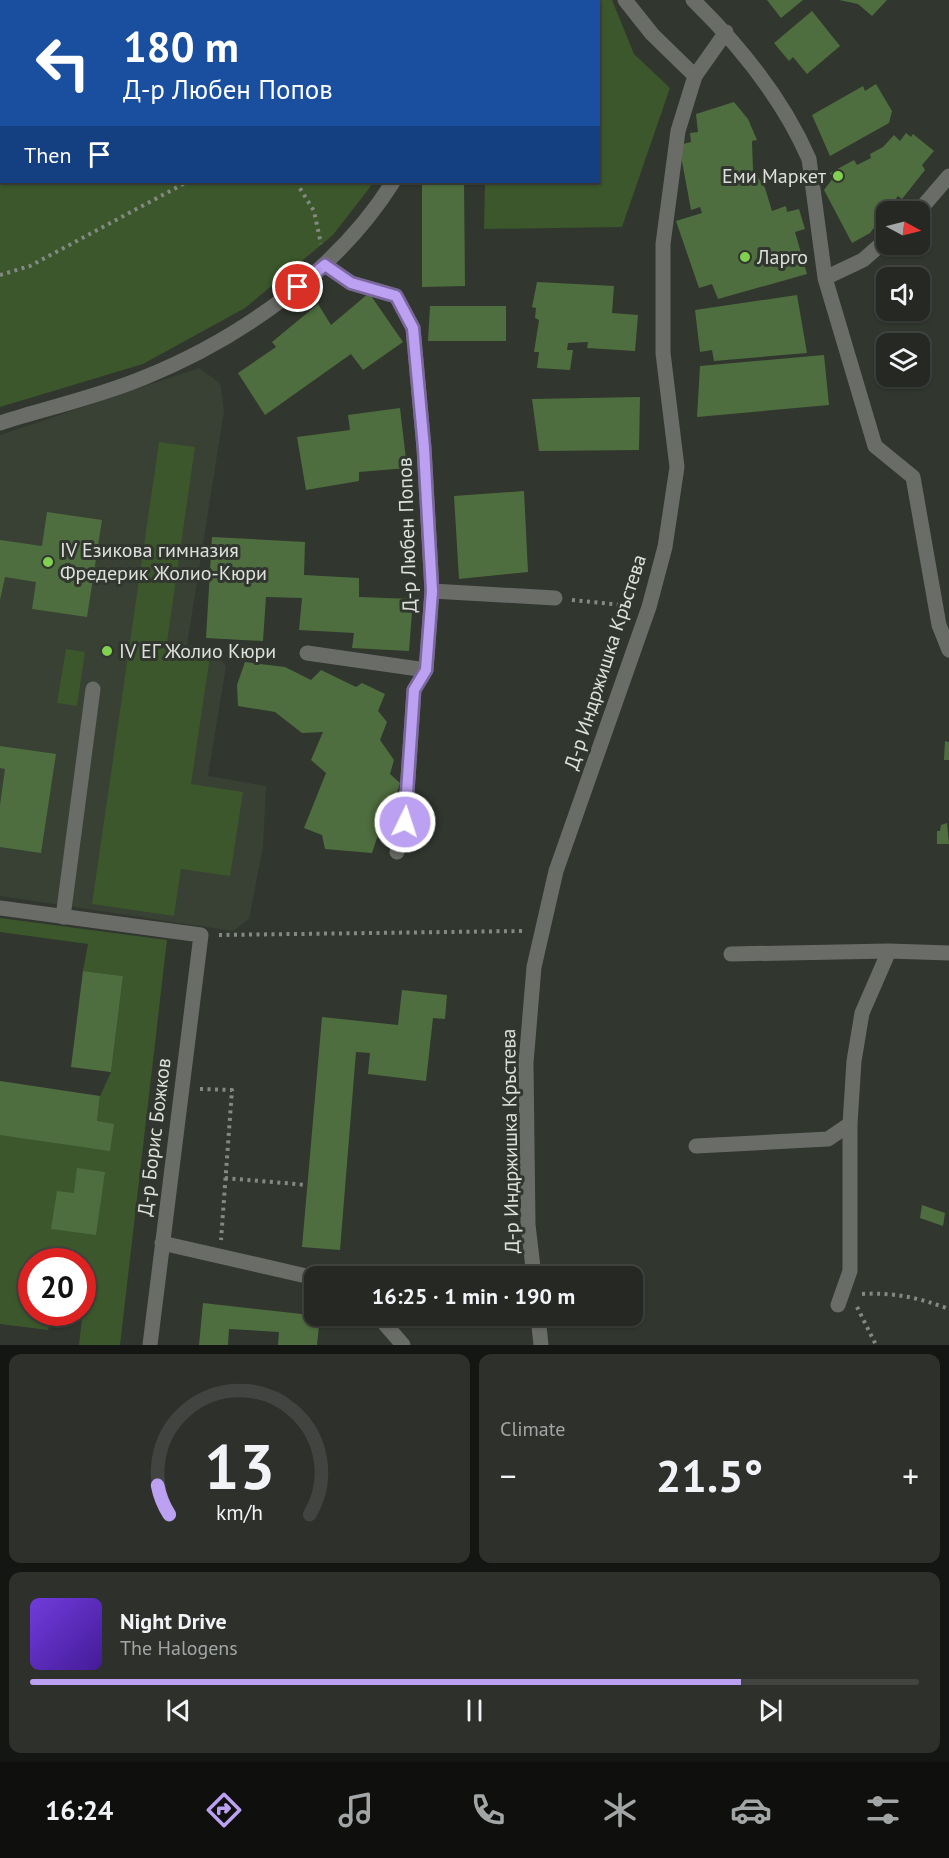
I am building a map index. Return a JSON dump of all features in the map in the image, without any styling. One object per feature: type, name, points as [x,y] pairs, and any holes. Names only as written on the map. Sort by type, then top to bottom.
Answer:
[{"type":"street","points":[[625,0],[652,34],[695,76]]},
{"type":"street","points":[[698,2],[726,32],[767,87],[801,141],[809,159],[825,278],[875,446],[913,477],[939,625],[949,650]]},
{"type":"street","name":"Д-р Индржишка Кръстева","points":[[533,1266],[528,1225],[526,1064],[534,967],[556,871],[649,608],[665,547],[677,467],[663,353],[663,244],[678,131],[695,76],[726,32]]},
{"type":"street","points":[[927,201],[949,176]]},
{"type":"street","points":[[0,423],[143,378],[197,352],[262,314],[325,265],[344,246],[392,183]]},
{"type":"street","points":[[825,278],[863,260],[876,249]]},
{"type":"street","name":"Д-р Любен Попов","points":[[325,265],[351,283],[396,296],[413,328],[424,448],[432,591],[426,670],[414,690],[405,822],[398,852]]},
{"type":"street","points":[[432,591],[555,598]]},
{"type":"street","points":[[308,654],[426,670]]},
{"type":"street","points":[[63,917],[93,688]]},
{"type":"street","points":[[0,908],[201,935]]},
{"type":"street","name":"Д-р Борис Божков","points":[[150,1345],[201,935]]},
{"type":"street","points":[[838,1305],[850,1271],[850,1124],[854,1061],[862,1013],[889,951]]},
{"type":"street","points":[[731,954],[889,951],[949,953]]},
{"type":"street","points":[[696,1146],[828,1139],[850,1124]]},
{"type":"street","points":[[162,1243],[304,1275]]},
{"type":"street","points":[[387,1326],[403,1345]]},
{"type":"street","points":[[539,1326],[541,1345]]},
{"type":"path","points":[[0,275],[30,266],[185,183]]},
{"type":"path","points":[[297,183],[314,211],[325,265]]},
{"type":"path","points":[[555,598],[649,608]]},
{"type":"path","points":[[201,935],[541,931]]},
{"type":"path","points":[[182,1087],[232,1090],[220,1256]]},
{"type":"path","points":[[225,1178],[307,1185]]},
{"type":"path","points":[[850,1271],[855,1295],[888,1294],[922,1299],[949,1309]]},
{"type":"path","points":[[856,1303],[876,1345]]},
{"type":"shaded area","name":"IV ЕГ Жолио Кюри","points":[[199,368],[220,383],[224,411],[187,645],[212,648],[226,666],[208,776],[266,786],[263,847],[249,919],[233,931],[0,896],[0,435]]},
{"type":"green space","points":[[600,0],[612,0],[634,54],[670,88],[622,227],[484,229],[485,183],[600,183]]},
{"type":"green space","points":[[0,183],[373,183],[333,235],[245,308],[143,364],[0,407]]},
{"type":"green space","points":[[159,442],[195,447],[166,649],[210,656],[191,784],[243,792],[230,876],[181,869],[174,916],[92,904]]},
{"type":"green space","points":[[66,649],[85,652],[77,706],[57,703]]},
{"type":"green space","points":[[0,918],[167,940],[120,1345],[79,1345],[81,1326],[96,1326],[96,1248],[18,1248],[18,1326],[49,1326],[48,1330],[0,1324],[0,1135],[97,1121],[100,1096],[111,1072],[123,976],[83,971],[88,944],[0,932]]},
{"type":"building","points":[[767,0],[803,0],[781,18]]},
{"type":"building","points":[[839,0],[887,0],[872,16],[858,4]]},
{"type":"building","points":[[812,11],[840,46],[807,74],[793,57],[789,61],[774,43]]},
{"type":"building","points":[[876,84],[892,111],[889,123],[830,156],[812,115],[863,86],[865,91]]},
{"type":"building","name":"Ларго","points":[[734,102],[748,119],[757,140],[752,141],[753,170],[765,188],[772,211],[786,206],[787,212],[799,209],[805,229],[795,232],[807,274],[718,299],[712,284],[699,288],[676,221],[702,213],[700,207],[691,210],[679,145],[691,142],[690,133],[698,132],[696,114]]},
{"type":"building","points":[[906,133],[911,137],[913,134],[934,151],[922,165],[925,170],[902,199],[898,196],[894,201],[876,201],[876,225],[870,233],[852,243],[824,190],[833,178],[830,173],[854,160],[857,165],[871,158],[870,154],[883,147],[894,135],[900,141]]},
{"type":"building","points":[[422,183],[464,183],[465,286],[422,287]]},
{"type":"building","points":[[537,282],[614,286],[612,313],[638,315],[635,351],[587,348],[588,342],[568,343],[567,350],[573,350],[570,370],[537,368],[539,352],[534,352],[539,320],[535,318],[536,308],[532,307]]},
{"type":"building","points":[[369,293],[403,342],[363,370],[351,354],[265,415],[238,373],[276,347],[272,342],[318,304],[331,325]]},
{"type":"building","points":[[797,295],[807,353],[714,361],[712,350],[700,352],[695,310]]},
{"type":"building","points":[[430,306],[506,306],[506,341],[428,341]]},
{"type":"building","points":[[824,355],[829,405],[697,417],[700,366]]},
{"type":"building","points":[[640,397],[639,450],[539,451],[532,399]]},
{"type":"building","points":[[400,408],[407,468],[359,472],[359,481],[306,490],[297,437],[350,430],[348,415]]},
{"type":"building","points":[[524,491],[528,572],[459,579],[454,496]]},
{"type":"building","name":"IV Езикова гимназия Фредерик Жолио-Кюри","points":[[47,512],[102,520],[87,617],[32,609],[36,582],[5,577],[0,600],[0,540],[42,546]]},
{"type":"building","points":[[212,537],[305,542],[304,575],[359,578],[359,597],[413,599],[409,651],[352,648],[354,633],[299,630],[302,598],[266,597],[263,641],[206,638]]},
{"type":"building","points":[[245,662],[285,667],[311,680],[321,670],[356,687],[362,683],[385,694],[378,711],[387,722],[380,740],[394,760],[390,774],[400,783],[386,831],[378,835],[372,853],[325,849],[322,835],[304,828],[326,773],[311,760],[323,732],[302,733],[275,712],[238,706],[237,685]]},
{"type":"building","points":[[945,741],[949,742],[949,760],[944,760]]},
{"type":"building","points":[[0,746],[56,754],[41,853],[0,847],[0,805],[5,769],[0,768]]},
{"type":"building","points":[[947,823],[949,844],[937,844],[937,831],[940,831],[941,825]]},
{"type":"building","points":[[83,971],[123,976],[111,1072],[71,1067]]},
{"type":"building","points":[[402,990],[447,995],[445,1019],[433,1018],[426,1081],[368,1074],[370,1053],[356,1052],[340,1250],[302,1247],[322,1017],[398,1025]]},
{"type":"building","points":[[0,1081],[100,1096],[97,1121],[114,1124],[110,1151],[0,1135]]},
{"type":"building","points":[[77,1168],[105,1172],[96,1235],[51,1229],[57,1191],[74,1193]]},
{"type":"building","points":[[922,1205],[945,1213],[943,1226],[920,1218]]},
{"type":"building","points":[[203,1303],[304,1314],[304,1326],[319,1326],[317,1345],[278,1345],[279,1332],[229,1329],[228,1345],[199,1345]]},
{"type":"place","name":"Еми Маркет","points":[[838,176]]},
{"type":"place","name":"Ларго","points":[[745,257]]},
{"type":"place","name":"IV Езикова гимназия Фредерик Жолио-Кюри","points":[[48,562]]},
{"type":"place","name":"IV ЕГ Жолио Кюри","points":[[107,651]]},
{"type":"route","points":[[298,287],[325,265],[351,283],[396,296],[413,328],[424,448],[432,591],[431,628],[426,670],[414,690],[405,822]]}]
